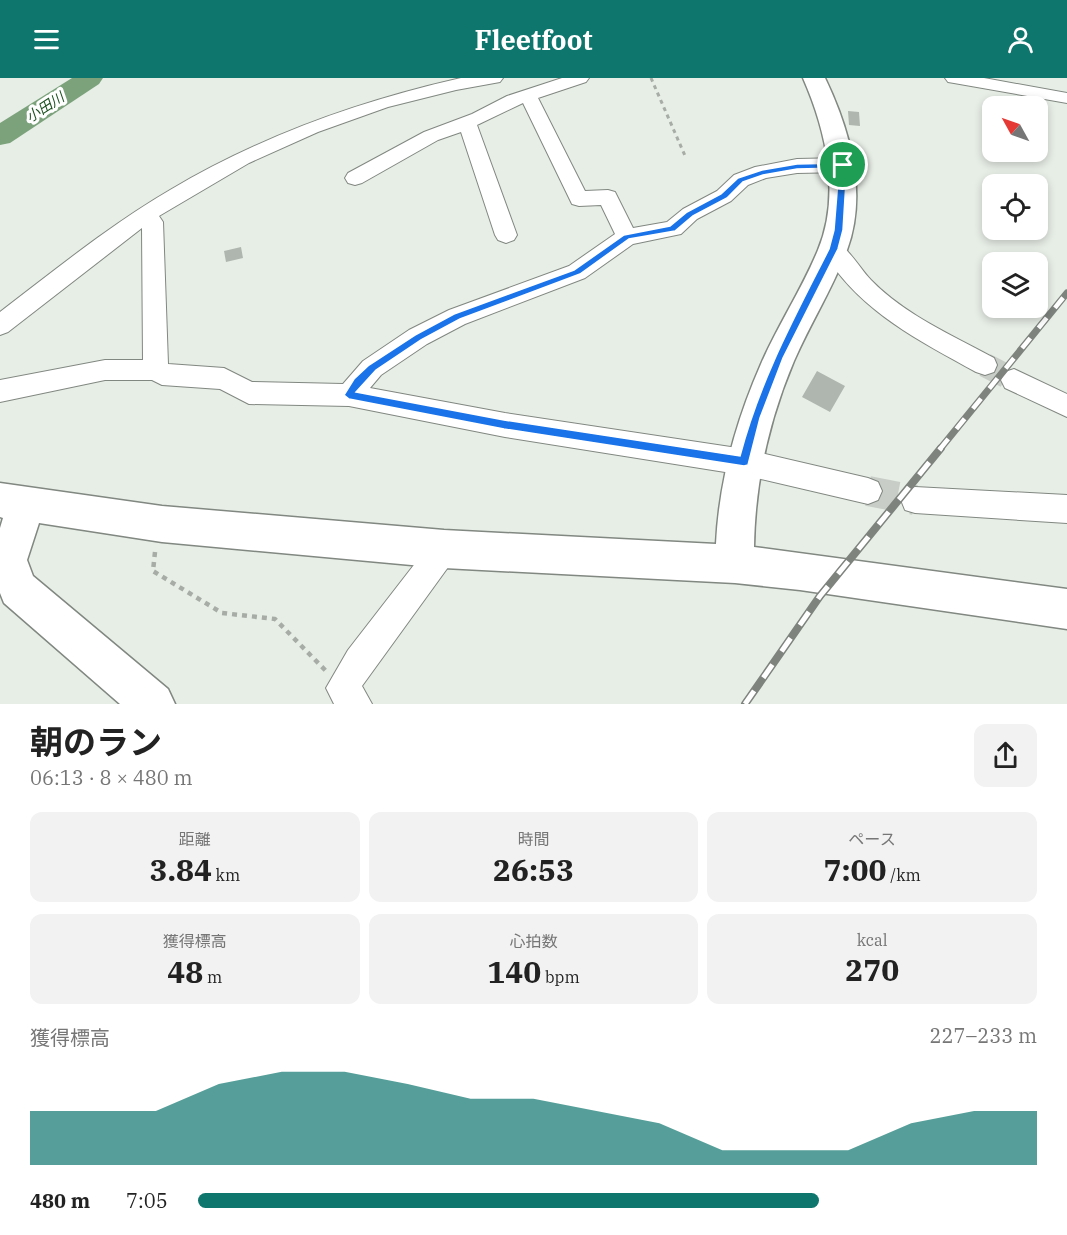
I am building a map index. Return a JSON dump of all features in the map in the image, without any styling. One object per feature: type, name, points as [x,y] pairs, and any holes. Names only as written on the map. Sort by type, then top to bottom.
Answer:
[{"type":"street","points":[[0,325],[146,215],[244,159],[318,125],[390,100],[494,78]]},
{"type":"street","points":[[355,177],[431,136],[467,123],[528,95],[580,78]]},
{"type":"street","points":[[735,564],[735,511],[755,418],[778,358],[833,249],[838,230],[843,165],[833,123],[814,78]]},
{"type":"street","points":[[954,78],[1067,98]]},
{"type":"street","points":[[528,95],[579,199],[608,197],[627,237]]},
{"type":"street","points":[[467,123],[506,235]]},
{"type":"street","points":[[349,395],[372,368],[418,337],[457,316],[577,272],[627,237],[672,229],[690,214],[724,196],[741,180],[762,172],[797,166],[843,165]]},
{"type":"street","points":[[146,215],[152,222],[156,370]]},
{"type":"street","points":[[833,249],[853,277],[872,297],[899,318],[985,365]]},
{"type":"street","points":[[0,391],[105,370],[156,370],[162,375],[224,380],[249,393],[349,395],[504,425],[744,462],[868,490]]},
{"type":"street","points":[[1014,380],[1066,411]]},
{"type":"street","points":[[915,500],[1067,509]]},
{"type":"street","points":[[153,704],[18,589],[8,560],[13,501],[162,524],[444,549],[735,564],[1067,609]]},
{"type":"street","points":[[349,696],[359,661],[444,549]]},
{"type":"path","points":[[651,78],[686,158]]},
{"type":"path","points":[[162,524],[153,558],[153,571],[222,613],[275,619],[349,696]]},
{"type":"building","points":[[848,111],[859,112],[860,126],[849,125]]},
{"type":"building","points":[[241,247],[243,258],[226,262],[224,251]]},
{"type":"building","points":[[817,371],[845,386],[830,412],[802,397]]},
{"type":"waterway","name":"小田川","points":[[0,136],[90,78]]},
{"type":"tunnel","points":[[985,365],[1014,380]]},
{"type":"tunnel","points":[[868,491],[915,500]]},
{"type":"railway","points":[[940,449],[1067,293]]},
{"type":"railway","points":[[745,704],[820,596],[941,448]]},
{"type":"route","points":[[843,165],[838,230],[833,249],[778,358],[755,418],[744,462],[504,425],[349,395],[372,368],[418,337],[457,316],[577,272],[627,237],[672,229],[690,214],[724,196],[741,180],[762,172],[797,166],[843,165]]}]
